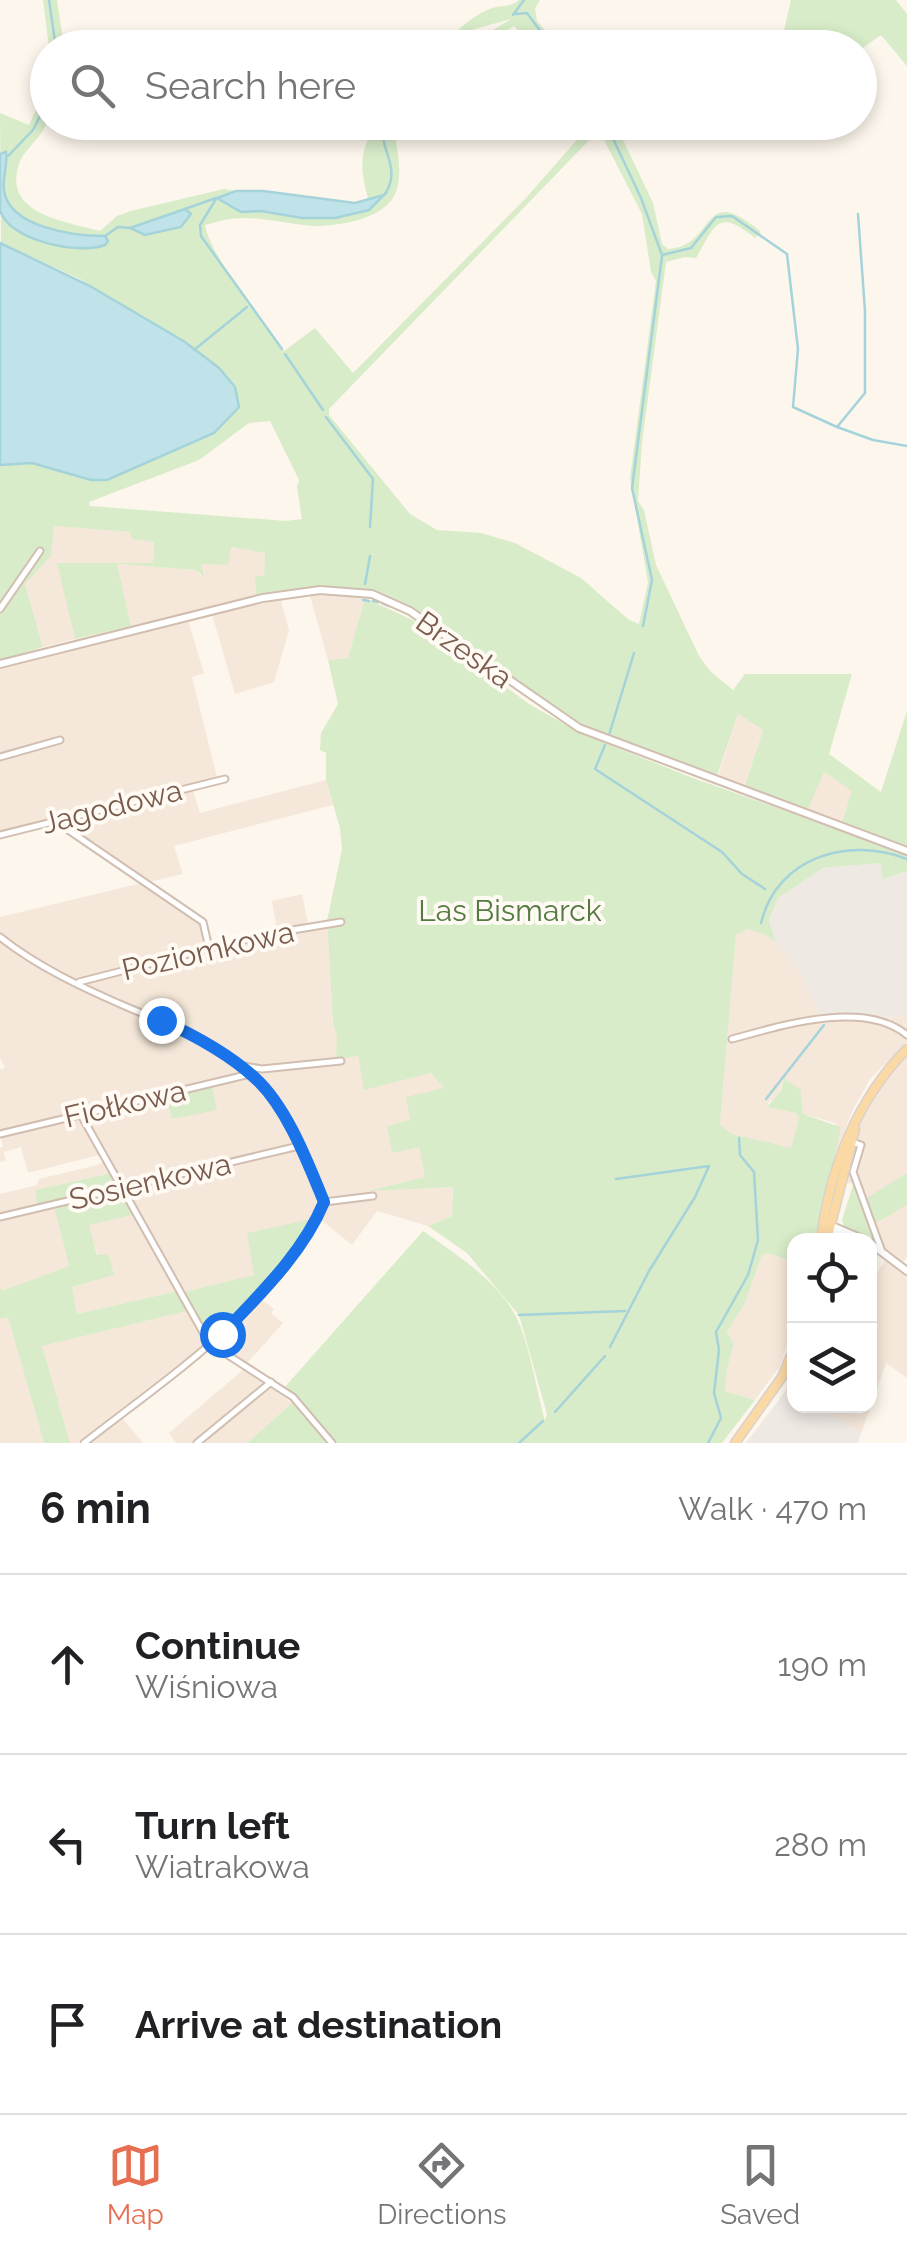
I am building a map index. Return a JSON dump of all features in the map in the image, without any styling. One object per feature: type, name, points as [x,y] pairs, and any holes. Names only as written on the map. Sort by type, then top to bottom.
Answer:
[{"type":"main road","points":[[826,1232],[856,1124],[874,1086],[907,1049]]},
{"type":"main road","points":[[734,1443],[787,1364]]},
{"type":"street","points":[[0,609],[40,552]]},
{"type":"street","name":"Brzeska","points":[[0,664],[263,598],[320,590],[372,594],[410,611],[579,728],[907,850]]},
{"type":"street","points":[[0,758],[60,740]]},
{"type":"street","name":"Jagodowa","points":[[0,835],[224,779]]},
{"type":"street","points":[[55,821],[203,922],[209,948]]},
{"type":"street","name":"Poziomkowa","points":[[76,982],[209,948],[341,922]]},
{"type":"street","points":[[0,938],[26,958],[179,1029],[257,1079],[300,1146],[324,1202],[318,1218],[288,1262],[232,1324],[84,1443]]},
{"type":"street","points":[[732,1039],[814,1019],[836,1018],[888,1023],[907,1035]]},
{"type":"street","points":[[241,1066],[262,1069],[341,1061]]},
{"type":"street","points":[[257,1079],[262,1069]]},
{"type":"street","name":"Fiołkowa","points":[[0,1134],[250,1074]]},
{"type":"street","points":[[81,1115],[209,1342],[293,1397],[332,1443]]},
{"type":"street","points":[[850,1142],[861,1145],[853,1172],[881,1249]]},
{"type":"street","name":"Sosienkowa","points":[[0,1217],[300,1146]]},
{"type":"street","points":[[324,1202],[373,1196]]},
{"type":"street","points":[[877,1247],[907,1271]]},
{"type":"street","points":[[197,1443],[271,1382]]},
{"type":"shaded area","points":[[54,526],[131,532],[154,541],[153,563],[58,563],[75,639],[43,647],[25,584],[51,556]]},
{"type":"shaded area","points":[[230,547],[265,553],[264,576],[255,577],[256,596],[131,626],[116,564],[198,570],[201,577],[201,563]]},
{"type":"shaded area","points":[[310,596],[365,598],[348,658],[328,660]]},
{"type":"shaded area","points":[[281,600],[289,631],[274,682],[235,694],[212,614]]},
{"type":"shaded area","points":[[188,620],[204,673],[192,677],[217,777],[191,784],[200,813],[326,780],[333,805],[174,846],[183,874],[149,882],[207,921],[212,946],[277,930],[272,901],[302,894],[308,923],[327,921],[333,1023],[337,1037],[358,1056],[365,1089],[431,1073],[445,1089],[419,1147],[426,1177],[376,1189],[453,1187],[452,1216],[428,1226],[377,1211],[352,1245],[320,1219],[327,1206],[322,1190],[301,1139],[266,1083],[241,1062],[180,1026],[74,979],[28,955],[0,934],[0,917],[146,882],[58,822],[0,837],[0,668]]},
{"type":"shaded area","points":[[738,714],[763,730],[745,785],[718,776]]},
{"type":"shaded area","points":[[823,771],[853,791],[842,822],[808,809]]},
{"type":"shaded area","points":[[880,863],[884,878],[907,871],[907,1017],[820,1015],[798,971],[776,942],[769,921],[778,898],[823,868]]},
{"type":"shaded area","points":[[748,929],[766,934],[776,942],[798,971],[820,1015],[907,1017],[907,1042],[870,1079],[852,1112],[833,1162],[840,1134],[835,1123],[803,1114],[801,1090],[784,1078],[768,1107],[799,1117],[791,1149],[732,1134],[720,1124],[736,935]]},
{"type":"shaded area","points":[[0,941],[44,970],[191,1038],[242,1072],[0,1131],[0,1069],[5,1068],[0,1058]]},
{"type":"shaded area","points":[[907,1055],[907,1258],[901,1263],[882,1247],[859,1182],[844,1184],[861,1120],[879,1083]]},
{"type":"shaded area","points":[[247,1079],[267,1098],[294,1144],[125,1185],[85,1117]]},
{"type":"shaded area","points":[[78,1117],[99,1155],[28,1173],[21,1147],[4,1152],[6,1161],[0,1162],[1,1136]]},
{"type":"shaded area","points":[[299,1148],[317,1192],[316,1218],[255,1275],[184,1292],[126,1190]]},
{"type":"shaded area","points":[[103,1159],[112,1173],[35,1190],[37,1206],[0,1214],[0,1194],[37,1185],[39,1179],[101,1164]]},
{"type":"shaded area","points":[[54,1207],[69,1266],[0,1294],[0,1220]]},
{"type":"shaded area","points":[[133,1215],[178,1291],[77,1314],[72,1287],[113,1275],[98,1255],[88,1225]]},
{"type":"shaded area","points":[[762,1255],[787,1259],[787,1346],[780,1366],[755,1400],[725,1391],[734,1344],[727,1332],[745,1303]]},
{"type":"shaded area","points":[[887,1258],[907,1276],[907,1378],[886,1363],[877,1389],[877,1323],[877,1273]]},
{"type":"shaded area","points":[[259,1298],[274,1309],[271,1313],[283,1323],[246,1364],[213,1343]]},
{"type":"shaded area","points":[[187,1311],[207,1342],[77,1443],[70,1443],[41,1346]]},
{"type":"shaded area","points":[[8,1316],[44,1443],[0,1443],[0,1319]]},
{"type":"shaded area","points":[[244,1369],[292,1403],[247,1443],[176,1443],[169,1433]]},
{"type":"shaded area","points":[[787,1389],[787,1413],[831,1413],[861,1434],[857,1443],[746,1443]]},
{"type":"shaded area","points":[[830,1413],[868,1413],[861,1434]]},
{"type":"shaded area","points":[[122,1418],[143,1443],[89,1443]]},
{"type":"green space","points":[[43,0],[57,0],[61,30],[47,30]]},
{"type":"green space","points":[[519,0],[540,0],[535,8],[537,21],[545,30],[518,30],[514,26],[493,30],[511,19],[458,30],[488,10]]},
{"type":"green space","points":[[791,0],[896,0],[907,14],[907,66],[881,35],[877,38],[877,30],[784,30]]},
{"type":"green space","points":[[0,113],[29,125],[30,140],[36,140],[20,161],[16,179],[19,193],[39,212],[100,231],[117,216],[131,211],[224,189],[236,191],[218,198],[241,212],[337,219],[368,198],[363,177],[368,140],[397,140],[397,189],[389,203],[374,214],[324,226],[244,218],[205,225],[227,271],[284,351],[315,328],[353,373],[526,198],[577,140],[589,140],[329,409],[329,415],[410,514],[437,530],[481,533],[515,543],[581,578],[629,620],[639,624],[648,582],[630,478],[656,281],[651,272],[642,214],[604,140],[623,140],[653,203],[662,244],[668,249],[684,245],[710,220],[727,212],[761,232],[755,238],[732,224],[718,224],[696,258],[666,262],[638,501],[644,510],[656,565],[699,656],[733,690],[745,674],[852,674],[829,754],[881,792],[907,711],[907,846],[842,822],[852,791],[824,772],[808,809],[745,785],[763,730],[738,714],[717,776],[604,735],[555,710],[426,616],[378,591],[318,587],[256,596],[255,576],[264,576],[265,553],[231,547],[228,565],[201,564],[204,578],[197,570],[117,564],[131,626],[75,639],[57,563],[153,563],[154,542],[132,539],[130,532],[54,526],[51,556],[25,584],[43,647],[0,660],[0,465],[32,463],[91,480],[107,480],[214,433],[239,406],[235,387],[219,368],[185,342],[80,279],[8,246],[1,247]],"holes":[[[270,421],[299,480],[302,519],[286,521],[90,506],[89,502],[199,460],[249,423]]]},
{"type":"green space","name":"Las Bismarck","points":[[365,598],[421,624],[529,704],[582,734],[907,854],[907,871],[883,879],[880,863],[823,868],[778,898],[769,921],[776,942],[748,929],[736,935],[720,1124],[732,1134],[791,1148],[799,1117],[767,1107],[781,1090],[784,1078],[801,1090],[803,1114],[840,1127],[840,1134],[817,1233],[787,1233],[787,1259],[762,1255],[745,1303],[727,1332],[734,1344],[725,1391],[755,1400],[722,1443],[336,1443],[299,1399],[284,1388],[423,1231],[474,1268],[507,1302],[525,1339],[545,1421],[547,1414],[519,1315],[467,1253],[428,1226],[452,1216],[453,1187],[368,1191],[425,1177],[419,1147],[392,1153],[387,1126],[410,1120],[406,1097],[444,1088],[431,1073],[364,1090],[358,1056],[336,1059],[327,921],[342,849],[326,780],[326,753],[320,750],[321,733],[338,704],[328,660],[348,658]]},
{"type":"green space","points":[[212,1086],[217,1110],[172,1119],[166,1097]]},
{"type":"green space","points":[[112,1173],[118,1187],[37,1206],[35,1190]]},
{"type":"green space","points":[[907,1173],[907,1205],[874,1224],[865,1199]]},
{"type":"green space","points":[[853,1185],[873,1233],[860,1233],[844,1226],[842,1220]]},
{"type":"green space","points":[[121,1191],[133,1215],[89,1225],[97,1255],[108,1254],[114,1275],[72,1287],[77,1314],[178,1291],[187,1311],[42,1346],[70,1443],[44,1443],[8,1317],[0,1319],[0,1287],[2,1291],[69,1266],[54,1207]]},
{"type":"green space","points":[[316,1218],[260,1291],[210,1340],[184,1292],[254,1275],[247,1233]]},
{"type":"green space","points":[[292,1403],[328,1443],[247,1443]]},
{"type":"water","points":[[6,152],[4,191],[18,214],[61,232],[105,236],[105,245],[79,248],[46,243],[6,221],[0,210],[0,154]]},
{"type":"water","points":[[236,191],[355,203],[384,195],[369,210],[335,218],[302,218],[241,212],[217,198]]},
{"type":"water","points":[[185,209],[191,214],[181,227],[145,235],[130,228]]},
{"type":"water","points":[[0,243],[90,286],[185,342],[219,368],[235,387],[239,407],[214,433],[107,480],[91,480],[32,463],[0,465]]},
{"type":"waterway","points":[[49,0],[53,30]]},
{"type":"waterway","points":[[513,15],[524,0]]},
{"type":"waterway","points":[[516,14],[527,13],[540,30]]},
{"type":"waterway","points":[[8,156],[30,133]]},
{"type":"waterway","points":[[383,140],[391,165],[385,194]]},
{"type":"waterway","points":[[614,140],[662,255],[691,248],[716,217],[732,216],[787,254],[798,349],[793,407],[837,427]]},
{"type":"waterway","points":[[185,209],[216,198]]},
{"type":"waterway","points":[[216,199],[200,225],[201,236],[282,349]]},
{"type":"waterway","points":[[858,214],[865,311],[865,393],[837,427],[873,440],[907,446]]},
{"type":"waterway","points":[[105,236],[118,227],[130,228]]},
{"type":"waterway","points":[[643,626],[652,580],[632,488],[662,256]]},
{"type":"waterway","points":[[194,350],[247,307]]},
{"type":"waterway","points":[[285,354],[323,410]]},
{"type":"waterway","points":[[326,417],[373,479],[370,527]]},
{"type":"waterway","points":[[365,584],[370,556]]},
{"type":"waterway","points":[[363,600],[369,601]]},
{"type":"waterway","points":[[373,601],[378,602]]},
{"type":"waterway","points":[[382,603],[389,606]]},
{"type":"waterway","points":[[609,735],[634,653]]},
{"type":"waterway","points":[[605,745],[595,769],[722,852],[742,874],[765,889]]},
{"type":"waterway","points":[[761,923],[769,900],[782,882],[818,858],[862,850],[907,859]]},
{"type":"waterway","points":[[766,1099],[824,1025]]},
{"type":"waterway","points":[[708,1443],[721,1418],[714,1393],[719,1350],[716,1332],[748,1275],[758,1240],[754,1172],[740,1155],[739,1138]]},
{"type":"waterway","points":[[610,1347],[709,1166],[616,1179]]},
{"type":"waterway","points":[[519,1315],[625,1311]]},
{"type":"waterway","points":[[555,1412],[605,1356]]},
{"type":"waterway","points":[[519,1443],[543,1421]]},
{"type":"route","points":[[161,1020],[212,1047],[257,1079],[300,1146],[324,1202],[318,1218],[288,1262],[222,1334]]}]
